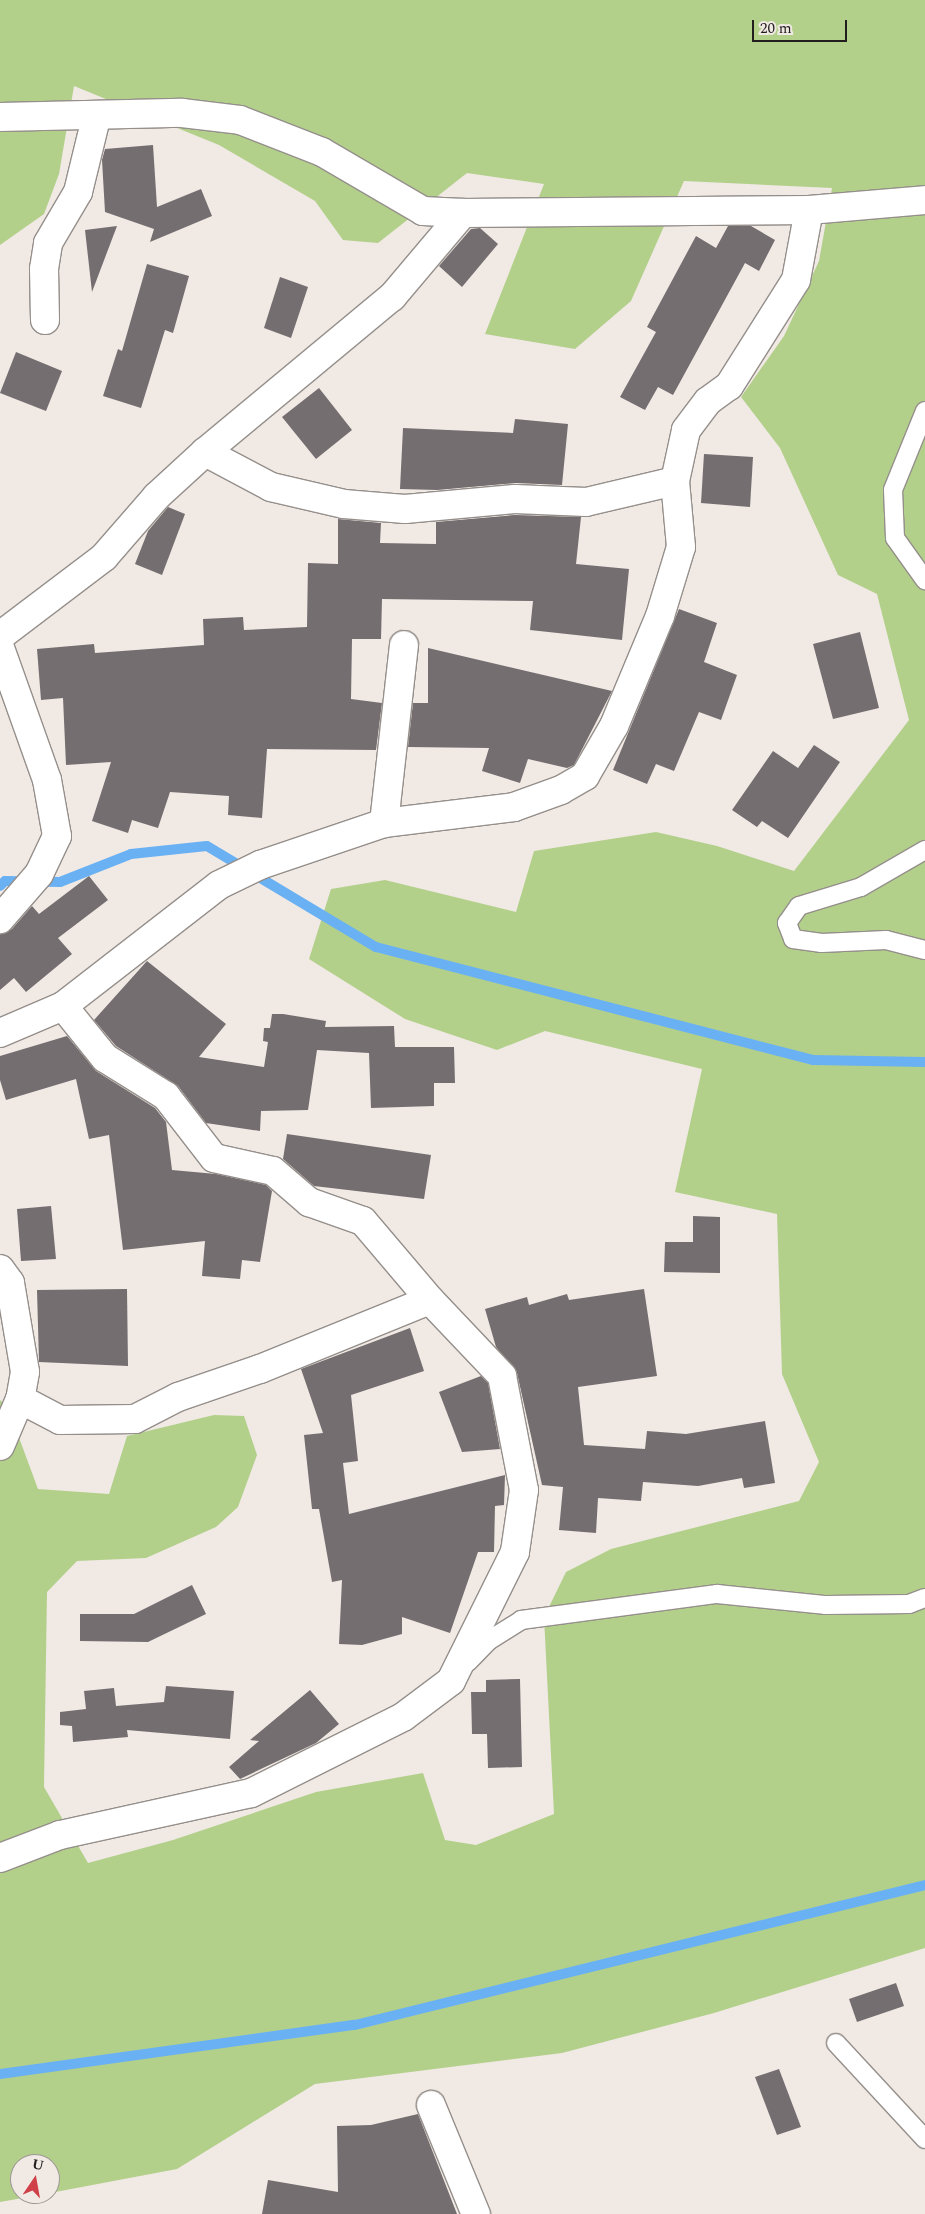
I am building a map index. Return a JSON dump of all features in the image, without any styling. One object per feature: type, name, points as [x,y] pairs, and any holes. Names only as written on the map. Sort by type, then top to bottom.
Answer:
[{"type":"street","points":[[0,117],[96,118],[182,113],[240,120],[322,152],[423,212],[809,210],[925,200]]},
{"type":"street","points":[[45,320],[44,269],[48,242],[78,192],[96,118]]},
{"type":"street","points":[[0,1033],[63,1006],[220,885],[260,865],[384,823],[514,807],[561,790],[585,776],[614,726],[660,616],[681,547],[675,481],[686,430],[708,402],[729,386],[796,280],[809,210]]},
{"type":"street","points":[[0,636],[104,557],[157,496],[205,452],[392,298],[463,213]]},
{"type":"street","points":[[205,452],[271,487],[344,504],[405,509],[515,499],[586,502],[675,481]]},
{"type":"street","points":[[384,823],[404,645]]},
{"type":"street","points":[[0,648],[47,780],[57,836],[32,884],[0,919]]},
{"type":"street","points":[[0,1858],[60,1834],[251,1793],[395,1722],[451,1681],[515,1552],[524,1490],[502,1376],[430,1300],[363,1221],[309,1202],[273,1171],[214,1158],[166,1096],[105,1058],[63,1006]]},
{"type":"street","points":[[0,1269],[10,1283],[25,1372],[20,1399],[0,1446]]},
{"type":"street","points":[[20,1399],[60,1420],[135,1419],[178,1397],[260,1370],[430,1300]]},
{"type":"street","points":[[431,2105],[476,2214]]},
{"type":"lane","points":[[925,411],[893,490],[895,538],[925,580]]},
{"type":"lane","points":[[925,850],[860,887],[799,906],[787,923],[793,939],[822,943],[886,940],[925,950]]},
{"type":"lane","points":[[451,1681],[488,1641],[521,1620],[717,1594],[826,1605],[910,1604],[925,1598]]},
{"type":"lane","points":[[836,2043],[925,2139]]},
{"type":"green space","points":[[0,0],[925,0],[925,1948],[714,2013],[562,2053],[315,2084],[177,2169],[60,2191],[60,2154],[10,2154],[10,2200],[0,2202],[0,1400],[8,1408],[38,1489],[109,1494],[127,1436],[214,1415],[244,1416],[257,1455],[238,1507],[216,1527],[146,1558],[77,1561],[47,1592],[44,1787],[88,1863],[173,1840],[316,1792],[423,1773],[445,1840],[476,1845],[554,1814],[544,1617],[566,1572],[611,1549],[799,1501],[819,1462],[782,1374],[777,1214],[675,1192],[702,1069],[545,1031],[497,1050],[405,1019],[309,959],[331,889],[385,880],[516,912],[534,851],[656,832],[717,846],[794,871],[909,720],[877,594],[838,575],[780,448],[741,397],[784,336],[819,261],[832,188],[684,181],[631,301],[575,349],[485,334],[544,184],[467,173],[378,243],[343,240],[315,201],[219,145],[74,86],[59,174],[44,214],[0,245]]},
{"type":"building","points":[[153,145],[157,207],[201,189],[212,216],[150,242],[154,229],[105,212],[102,160],[105,149]]},
{"type":"building","points":[[117,226],[92,292],[85,230]]},
{"type":"building","points":[[728,226],[751,226],[775,240],[759,271],[745,263],[673,395],[658,387],[645,410],[620,397],[656,332],[647,327],[696,236],[716,248]]},
{"type":"building","points":[[480,228],[498,244],[462,287],[439,266],[471,229]]},
{"type":"building","points":[[147,264],[189,276],[173,333],[165,330],[141,408],[103,396],[118,349],[122,351]]},
{"type":"building","points":[[280,277],[308,287],[291,338],[264,328]]},
{"type":"building","points":[[16,352],[62,371],[46,411],[0,393]]},
{"type":"building","points":[[319,388],[352,430],[316,459],[282,417]]},
{"type":"building","points":[[515,419],[568,424],[562,485],[516,483],[437,490],[400,489],[403,428],[513,433]]},
{"type":"building","points":[[704,454],[753,457],[750,507],[701,503]]},
{"type":"building","points":[[168,507],[185,514],[162,575],[135,564],[148,531]]},
{"type":"building","points":[[515,515],[581,517],[576,564],[629,569],[622,640],[530,630],[533,601],[382,599],[381,639],[352,639],[351,699],[382,703],[376,750],[267,749],[262,818],[228,815],[229,796],[170,792],[158,828],[132,820],[128,833],[92,821],[111,762],[66,765],[63,698],[41,700],[37,649],[94,644],[95,653],[204,645],[203,619],[243,617],[244,630],[307,627],[308,563],[338,564],[338,519],[381,523],[380,543],[436,544],[436,522]]},
{"type":"building","points":[[679,609],[717,623],[704,662],[737,675],[721,720],[699,712],[674,771],[656,764],[647,784],[613,770]]},
{"type":"building","points":[[860,632],[879,708],[833,719],[813,644]]},
{"type":"building","points":[[428,648],[612,691],[574,765],[567,768],[528,759],[520,783],[482,771],[489,748],[408,747],[413,703],[428,703]]},
{"type":"building","points":[[814,745],[840,762],[788,838],[762,821],[757,827],[732,810],[773,751],[798,768]]},
{"type":"building","points":[[89,876],[108,900],[58,938],[72,954],[26,992],[14,978],[0,990],[0,934],[12,929],[32,906],[39,914]]},
{"type":"building","points":[[147,961],[226,1024],[199,1057],[264,1067],[268,1042],[263,1041],[264,1028],[270,1028],[272,1014],[283,1014],[326,1021],[325,1027],[394,1026],[395,1047],[454,1047],[455,1083],[434,1083],[434,1106],[371,1108],[369,1053],[317,1050],[308,1110],[261,1111],[260,1131],[206,1123],[178,1086],[116,1046],[94,1020]]},
{"type":"building","points":[[67,1036],[96,1071],[155,1108],[166,1122],[172,1170],[216,1174],[266,1185],[272,1191],[260,1262],[242,1260],[240,1279],[202,1276],[205,1241],[123,1250],[109,1135],[89,1139],[76,1079],[6,1100],[0,1080],[0,1056]]},
{"type":"building","points":[[287,1134],[431,1155],[424,1199],[314,1186],[283,1159]]},
{"type":"building","points":[[51,1206],[56,1259],[21,1261],[17,1209]]},
{"type":"building","points":[[693,1216],[720,1217],[720,1273],[664,1272],[665,1242],[693,1242]]},
{"type":"building","points":[[127,1289],[128,1366],[39,1362],[37,1290]]},
{"type":"building","points":[[644,1289],[657,1376],[578,1387],[584,1445],[645,1449],[647,1431],[686,1434],[765,1421],[775,1483],[744,1488],[742,1478],[698,1486],[643,1482],[641,1501],[598,1498],[596,1533],[559,1530],[563,1487],[542,1485],[517,1373],[496,1347],[485,1309],[527,1297],[529,1305],[567,1294],[569,1300]]},
{"type":"building","points":[[410,1328],[424,1371],[351,1395],[358,1461],[343,1463],[349,1514],[505,1475],[504,1505],[495,1506],[494,1552],[478,1552],[450,1633],[402,1617],[402,1634],[362,1645],[339,1644],[342,1580],[332,1582],[319,1509],[312,1509],[304,1435],[323,1433],[301,1369]]},
{"type":"building","points":[[481,1376],[488,1383],[500,1449],[462,1452],[439,1392]]},
{"type":"building","points":[[192,1585],[206,1614],[148,1642],[80,1641],[80,1614],[134,1614]]},
{"type":"building","points":[[520,1679],[522,1767],[488,1768],[487,1734],[472,1734],[471,1692],[486,1692],[486,1680]]},
{"type":"building","points":[[166,1686],[234,1691],[230,1739],[127,1730],[128,1737],[73,1742],[72,1726],[60,1725],[60,1712],[86,1709],[84,1691],[114,1688],[116,1706],[164,1702]]},
{"type":"building","points":[[310,1690],[339,1724],[316,1743],[240,1779],[229,1767],[259,1741],[250,1740]]},
{"type":"building","points":[[896,1983],[904,2006],[857,2022],[849,1999]]},
{"type":"building","points":[[779,2069],[801,2127],[777,2135],[755,2077]]},
{"type":"building","points":[[418,2114],[457,2214],[262,2214],[268,2180],[338,2192],[337,2126],[371,2125]]},
{"type":"waterway","points":[[0,886],[5,881],[60,882],[131,854],[207,846],[376,947],[813,1060],[925,1062]]},
{"type":"waterway","points":[[0,2074],[355,2025],[925,1885]]}]
